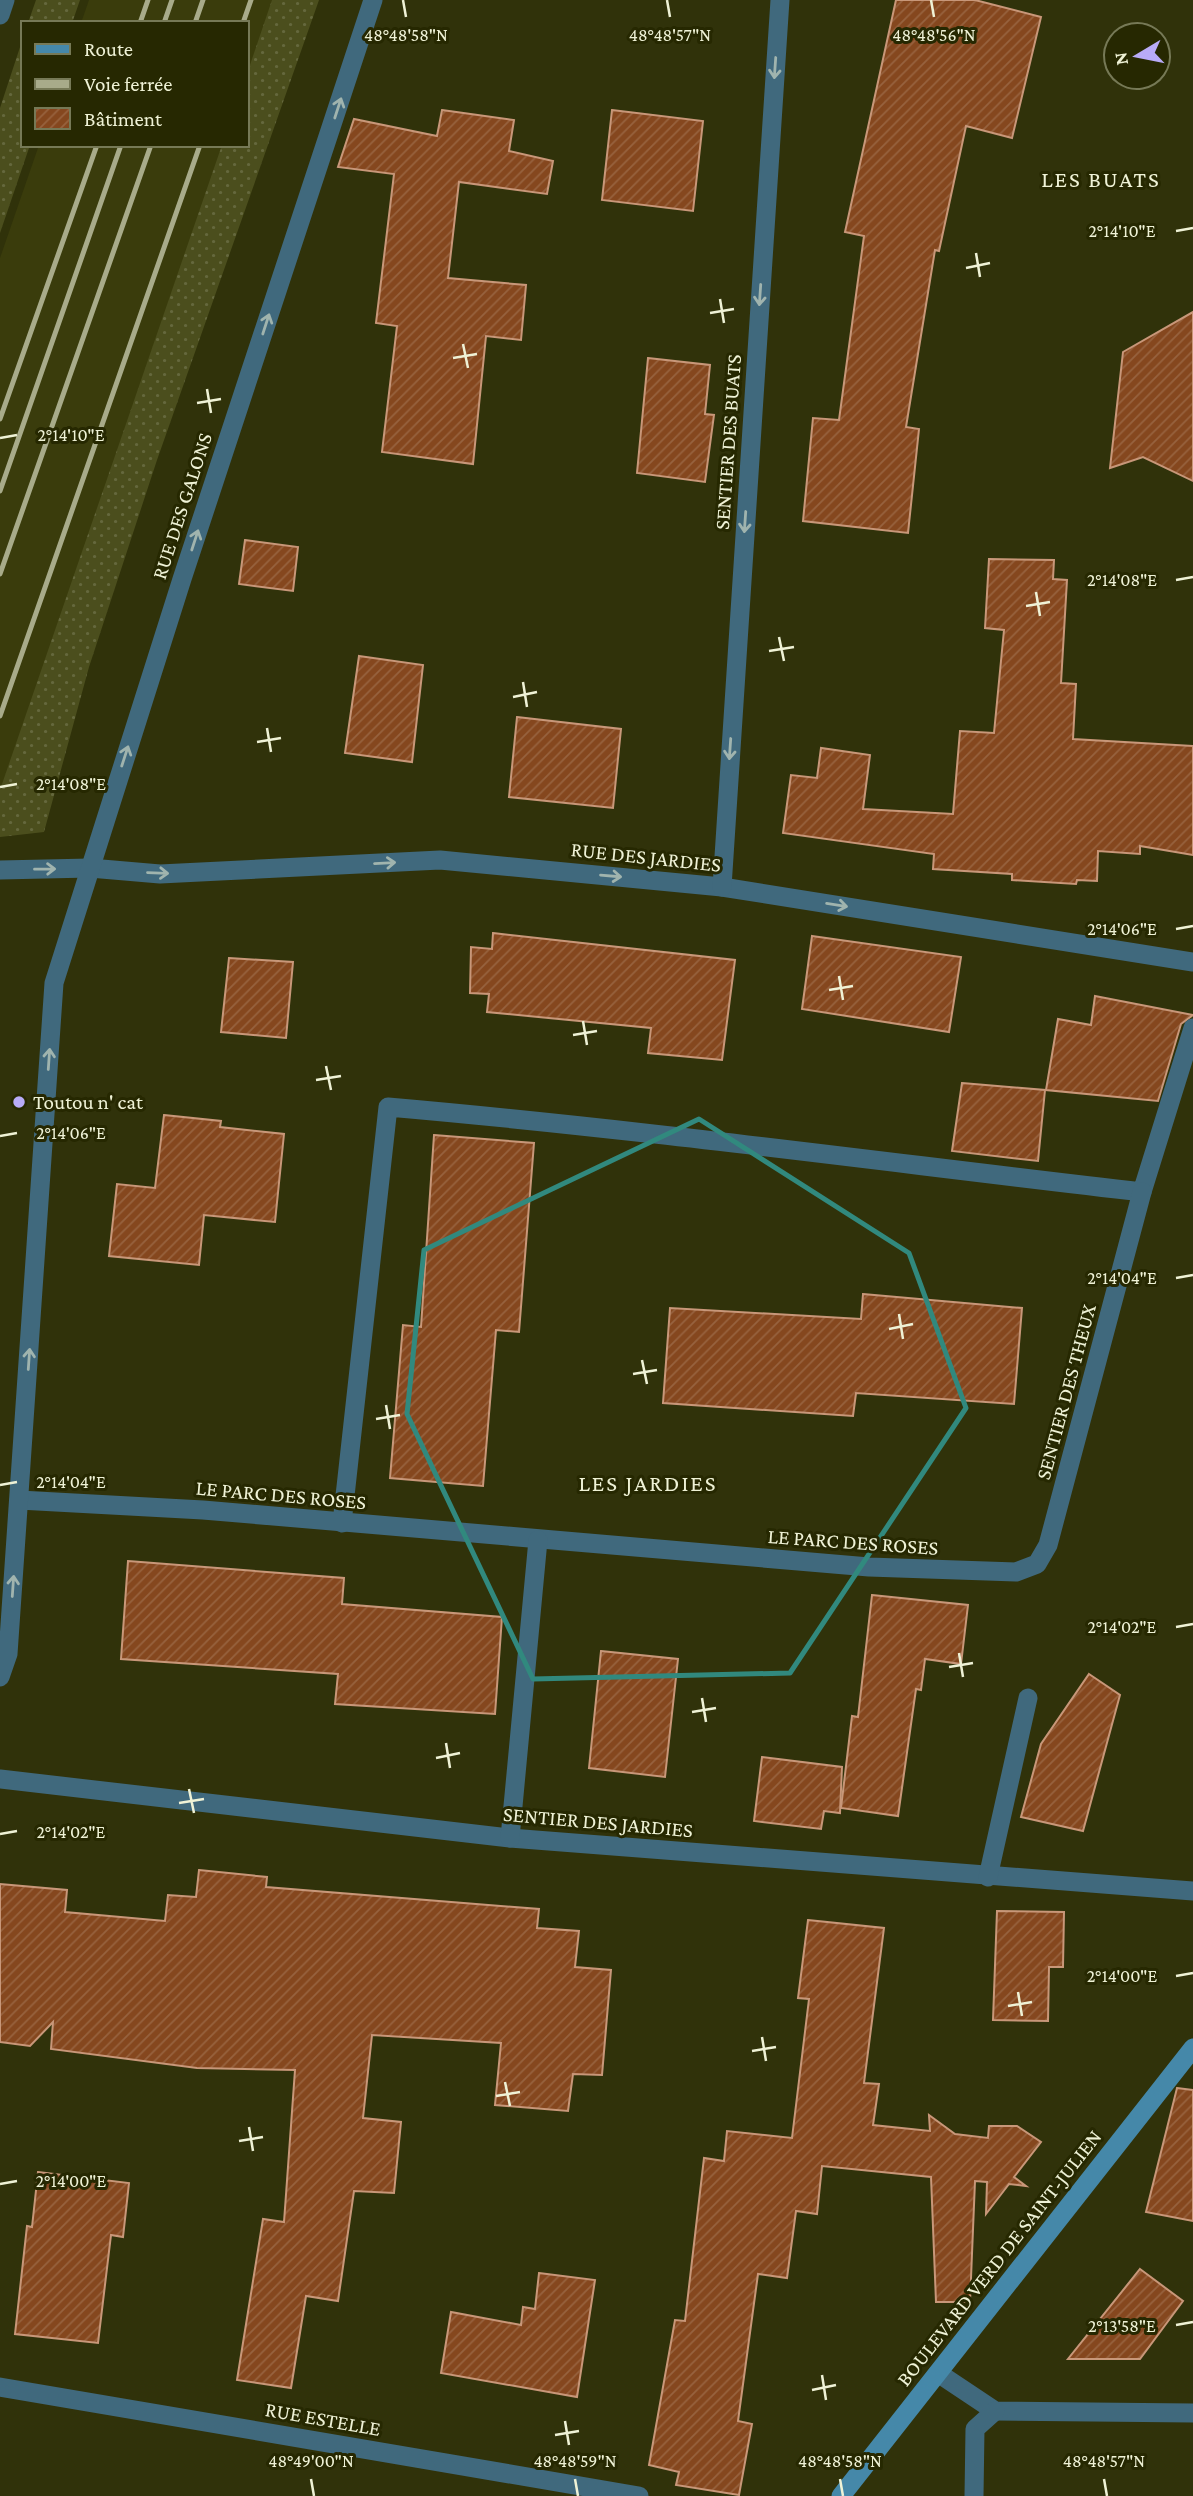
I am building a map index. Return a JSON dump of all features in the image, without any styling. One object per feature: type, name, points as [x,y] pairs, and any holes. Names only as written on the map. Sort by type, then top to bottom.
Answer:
[{"type":"main road","name":"BOULEVARD VERD DE SAINT-JULIEN","points":[[841,2496],[1193,2048]]},
{"type":"street","points":[[0,15],[5,0]]},
{"type":"street","name":"RUE DES GALONS","points":[[0,1677],[8,1654],[54,984],[373,0]]},
{"type":"street","name":"SENTIER DES BUATS","points":[[722,887],[780,0]]},
{"type":"street","name":"RUE DES JARDIES","points":[[0,870],[90,868],[160,874],[440,860],[722,887],[1193,962]]},
{"type":"street","name":"SENTIER DES THEUX","points":[[1037,1563],[1048,1545],[1056,1522],[1142,1192],[1193,1028]]},
{"type":"street","points":[[342,1523],[388,1107],[585,1124],[681,1139],[1142,1192]]},
{"type":"street","name":"LE PARC DES ROSES","points":[[19,1500],[203,1510],[869,1567],[996,1573],[1016,1572],[1037,1563]]},
{"type":"street","points":[[510,1838],[538,1540]]},
{"type":"street","points":[[988,1877],[1028,1698]]},
{"type":"street","name":"SENTIER DES JARDIES","points":[[0,1779],[510,1838],[1193,1891]]},
{"type":"street","points":[[938,2373],[995,2411],[1193,2413]]},
{"type":"street","name":"RUE ESTELLE","points":[[0,2387],[639,2496]]},
{"type":"street","points":[[974,2496],[975,2429],[995,2411]]},
{"type":"highlighted area","points":[[699,1119],[909,1253],[966,1408],[790,1673],[533,1679],[407,1414],[424,1250]]},
{"type":"shaded area","points":[[89,0],[317,0],[0,820],[0,258],[38,147],[248,147],[248,21],[82,21]]},
{"type":"green space","points":[[36,0],[80,0],[73,21],[29,21]]},
{"type":"green space","points":[[272,0],[319,0],[157,460],[89,667],[44,832],[0,837],[0,790],[221,147],[248,147],[248,71]]},
{"type":"green space","points":[[21,44],[21,147],[29,147],[0,233],[0,108]]},
{"type":"building","points":[[896,0],[975,0],[1041,17],[1012,138],[966,126],[939,251],[935,250],[906,427],[919,429],[908,533],[803,521],[813,418],[839,420],[864,236],[845,232]]},
{"type":"building","points":[[442,110],[514,120],[509,151],[553,161],[547,194],[459,182],[448,278],[526,285],[521,340],[486,336],[473,464],[382,452],[397,326],[376,323],[394,174],[338,167],[354,119],[437,136]]},
{"type":"building","points":[[612,110],[703,121],[693,211],[602,200]]},
{"type":"building","points":[[1193,312],[1193,481],[1143,457],[1110,468],[1123,352]]},
{"type":"building","points":[[648,358],[710,365],[705,414],[714,415],[705,482],[637,473]]},
{"type":"building","points":[[245,540],[298,547],[293,591],[239,584]]},
{"type":"building","points":[[989,559],[1054,560],[1053,579],[1067,580],[1061,683],[1076,684],[1073,739],[1193,746],[1193,855],[1140,846],[1140,854],[1098,851],[1097,881],[1077,880],[1076,884],[1012,880],[1012,874],[933,869],[934,854],[783,833],[791,775],[817,778],[821,748],[870,755],[863,809],[953,814],[960,731],[994,733],[1004,630],[985,628]]},
{"type":"building","points":[[359,656],[423,665],[412,762],[345,753]]},
{"type":"building","points":[[517,717],[621,729],[613,808],[509,797]]},
{"type":"building","points":[[493,933],[735,960],[722,1060],[648,1053],[651,1028],[487,1012],[489,994],[470,993],[471,947],[492,949]]},
{"type":"building","points":[[812,936],[961,957],[949,1032],[802,1009]]},
{"type":"building","points":[[229,958],[293,962],[286,1038],[221,1032]]},
{"type":"building","points":[[1095,996],[1193,1015],[1181,1024],[1158,1101],[1046,1090],[1058,1019],[1091,1025]]},
{"type":"building","points":[[962,1083],[1045,1090],[1038,1161],[952,1151]]},
{"type":"building","points":[[164,1115],[221,1121],[220,1127],[284,1134],[275,1222],[204,1215],[199,1265],[109,1256],[117,1184],[155,1188]]},
{"type":"building","points":[[434,1135],[534,1143],[519,1332],[496,1330],[483,1486],[390,1478],[403,1325],[421,1327]]},
{"type":"building","points":[[863,1294],[1022,1308],[1014,1404],[856,1393],[853,1416],[663,1403],[670,1308],[861,1319]]},
{"type":"building","points":[[128,1561],[344,1578],[342,1604],[502,1617],[495,1714],[335,1704],[338,1674],[121,1659]]},
{"type":"building","points":[[872,1595],[968,1605],[961,1664],[925,1659],[921,1690],[916,1689],[898,1816],[841,1808],[852,1716],[858,1717]]},
{"type":"building","points":[[601,1651],[678,1659],[665,1777],[589,1768]]},
{"type":"building","points":[[1089,1674],[1120,1695],[1083,1831],[1021,1817],[1041,1744]]},
{"type":"building","points":[[762,1757],[842,1767],[840,1813],[824,1811],[821,1829],[754,1821]]},
{"type":"building","points":[[199,1870],[267,1877],[266,1887],[539,1909],[537,1928],[579,1931],[575,1967],[611,1970],[602,2075],[573,2074],[568,2111],[495,2105],[501,2043],[372,2035],[363,2118],[401,2122],[394,2193],[354,2191],[338,2301],[306,2296],[291,2388],[237,2380],[263,2219],[284,2222],[295,2070],[197,2068],[51,2049],[53,2022],[30,2046],[0,2042],[0,1884],[67,1890],[65,1912],[165,1921],[168,1895],[196,1897]]},
{"type":"building","points":[[997,1911],[1064,1912],[1063,1967],[1049,1967],[1048,2021],[993,2020]]},
{"type":"building","points":[[808,1920],[884,1928],[864,2083],[879,2084],[873,2125],[930,2131],[929,2115],[955,2134],[988,2138],[989,2126],[1017,2126],[1041,2142],[1014,2177],[1026,2186],[1009,2184],[986,2214],[987,2182],[975,2181],[970,2302],[936,2302],[931,2177],[822,2166],[817,2214],[796,2211],[787,2278],[758,2274],[738,2421],[752,2424],[739,2495],[676,2485],[679,2472],[649,2465],[675,2320],[685,2321],[704,2158],[724,2161],[727,2131],[792,2138],[809,1999],[798,1998]]},
{"type":"building","points":[[1177,2088],[1193,2090],[1193,2221],[1146,2212]]},
{"type":"building","points":[[38,2172],[129,2183],[123,2237],[111,2235],[98,2343],[15,2334],[27,2226],[32,2227]]},
{"type":"building","points":[[1140,2269],[1183,2301],[1140,2359],[1068,2359]]},
{"type":"building","points":[[539,2273],[595,2280],[577,2397],[441,2373],[451,2312],[521,2325],[523,2307],[535,2309]]},
{"type":"railway","points":[[141,21],[148,0]]},
{"type":"railway","points":[[165,21],[172,0]]},
{"type":"railway","points":[[196,21],[203,0]]},
{"type":"railway","points":[[244,21],[251,0]]},
{"type":"railway","points":[[0,419],[96,147]]},
{"type":"railway","points":[[0,491],[120,147]]},
{"type":"railway","points":[[0,574],[150,147]]},
{"type":"railway","points":[[0,716],[199,147]]},
{"type":"place","name":"Toutou n' cat","points":[[19,1102]]},
{"type":"district","name":"LES BUATS","points":[[1101,179]]},
{"type":"district","name":"LES JARDIES","points":[[648,1483]]}]
